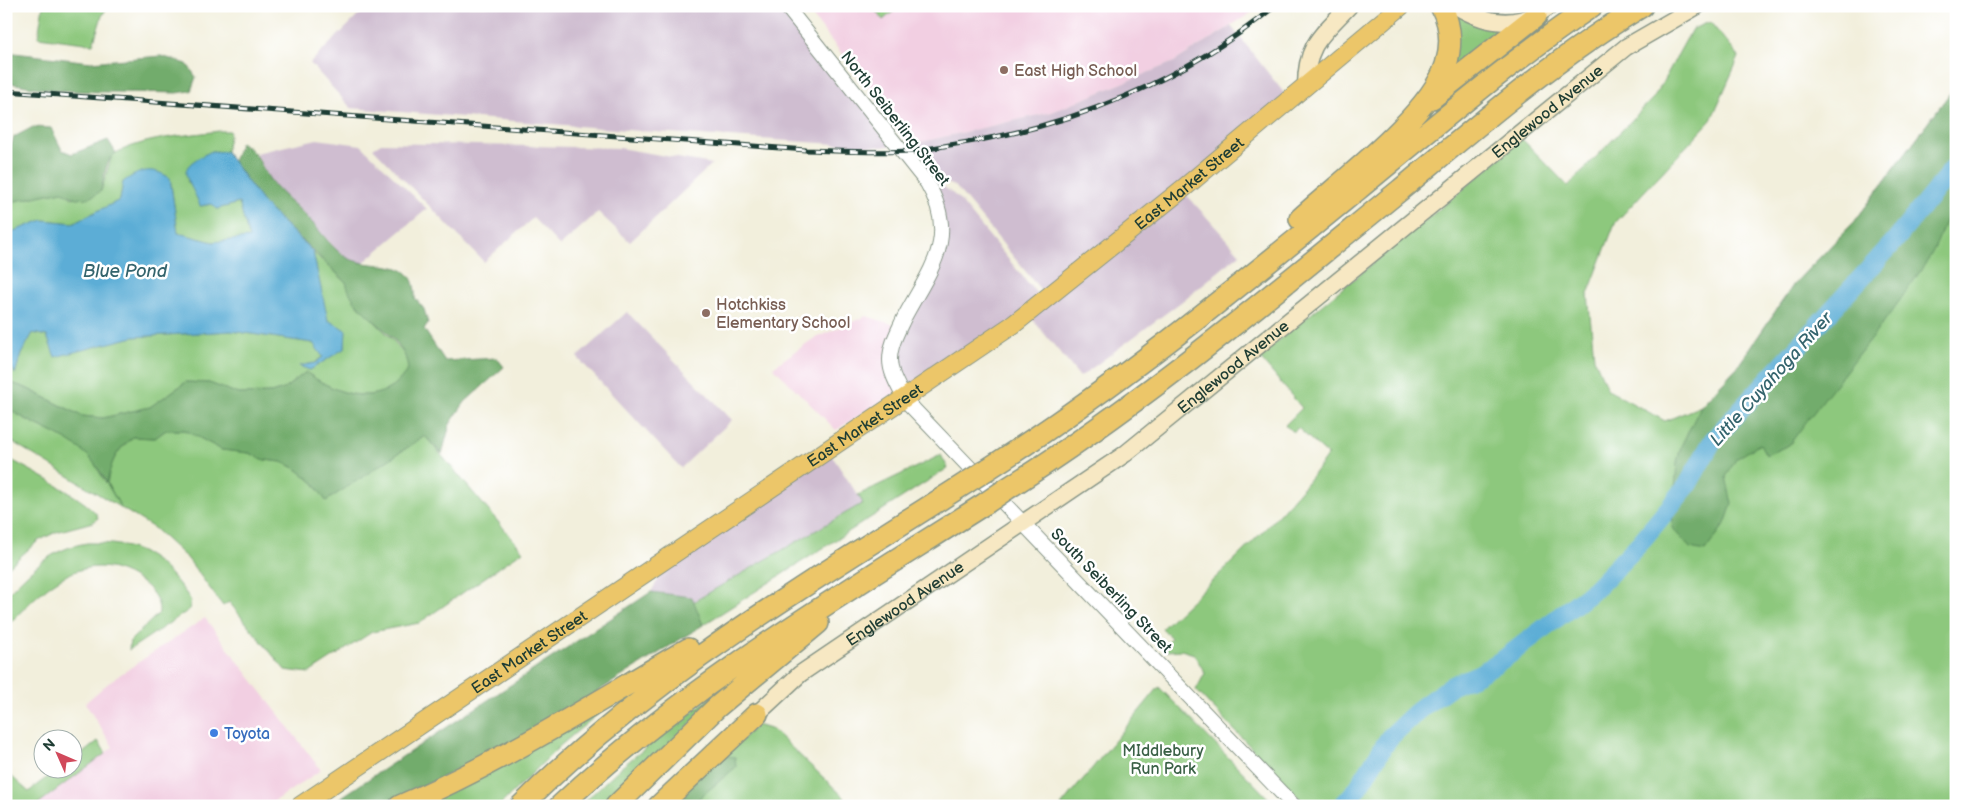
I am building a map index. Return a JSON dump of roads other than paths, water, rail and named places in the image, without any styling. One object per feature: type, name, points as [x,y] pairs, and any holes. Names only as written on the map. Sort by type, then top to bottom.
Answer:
[{"type":"highway","points":[[1161,348],[1279,238],[1396,134],[1417,110],[1442,73],[1450,48],[1448,24],[1441,6]]},
{"type":"highway","points":[[521,806],[576,753],[662,682],[1071,414],[1161,348],[1505,68],[1592,6]]},
{"type":"highway","points":[[560,806],[617,754],[680,703],[761,646],[1074,445],[1219,339],[1517,93],[1601,32],[1642,6]]},
{"type":"highway","points":[[1417,110],[1543,11]]},
{"type":"highway","points":[[616,806],[717,707],[891,563]]},
{"type":"highway","points":[[400,806],[448,785],[508,754],[745,615],[818,578]]},
{"type":"highway","points":[[659,806],[757,714]]},
{"type":"main road","points":[[1306,86],[1306,64],[1314,45],[1348,6]]},
{"type":"main road","name":"East Market Street","points":[[300,806],[905,400],[1045,300],[1401,6]]},
{"type":"main road","points":[[1456,6],[1474,17],[1487,21],[1504,22],[1543,11]]},
{"type":"main road","name":"Englewood Avenue","points":[[757,714],[800,674],[1125,454],[1626,47],[1697,6]]},
{"type":"street","name":"North Seiberling Street","points":[[786,6],[922,177],[938,201],[941,214],[942,240],[937,256],[896,334],[890,356],[891,367],[905,400]]},
{"type":"street","name":"South Seiberling Street","points":[[905,400],[1294,806]]},
{"type":"water","name":"Blue Pond","points":[[212,151],[226,152],[264,204],[313,252],[328,320],[346,330],[345,348],[310,370],[299,366],[315,363],[323,357],[313,343],[231,331],[133,337],[55,357],[47,336],[33,333],[21,354],[15,374],[6,356],[6,234],[43,220],[73,223],[120,200],[123,182],[140,172],[151,171],[170,178],[178,233],[213,242],[249,238],[239,203],[217,209],[212,204],[200,206],[188,180],[187,168],[191,163]]},
{"type":"waterway","name":"Little Cuyahoga River","points":[[1342,806],[1357,789],[1389,738],[1422,707],[1451,686],[1479,674],[1505,658],[1595,589],[1639,544],[1687,486],[1713,440],[1892,244],[1956,165]]},
{"type":"railway","points":[[6,91],[806,150],[911,151],[999,136],[1042,126],[1125,96],[1165,78],[1203,56],[1275,6]]},
{"type":"place","name":"East High School","points":[[1004,70]]},
{"type":"place","name":"Hotchkiss Elementary School","points":[[706,313]]},
{"type":"place","name":"Toyota","points":[[214,733]]},
{"type":"park label","name":"MIddlebury Run Park","points":[[1163,759]]}]
